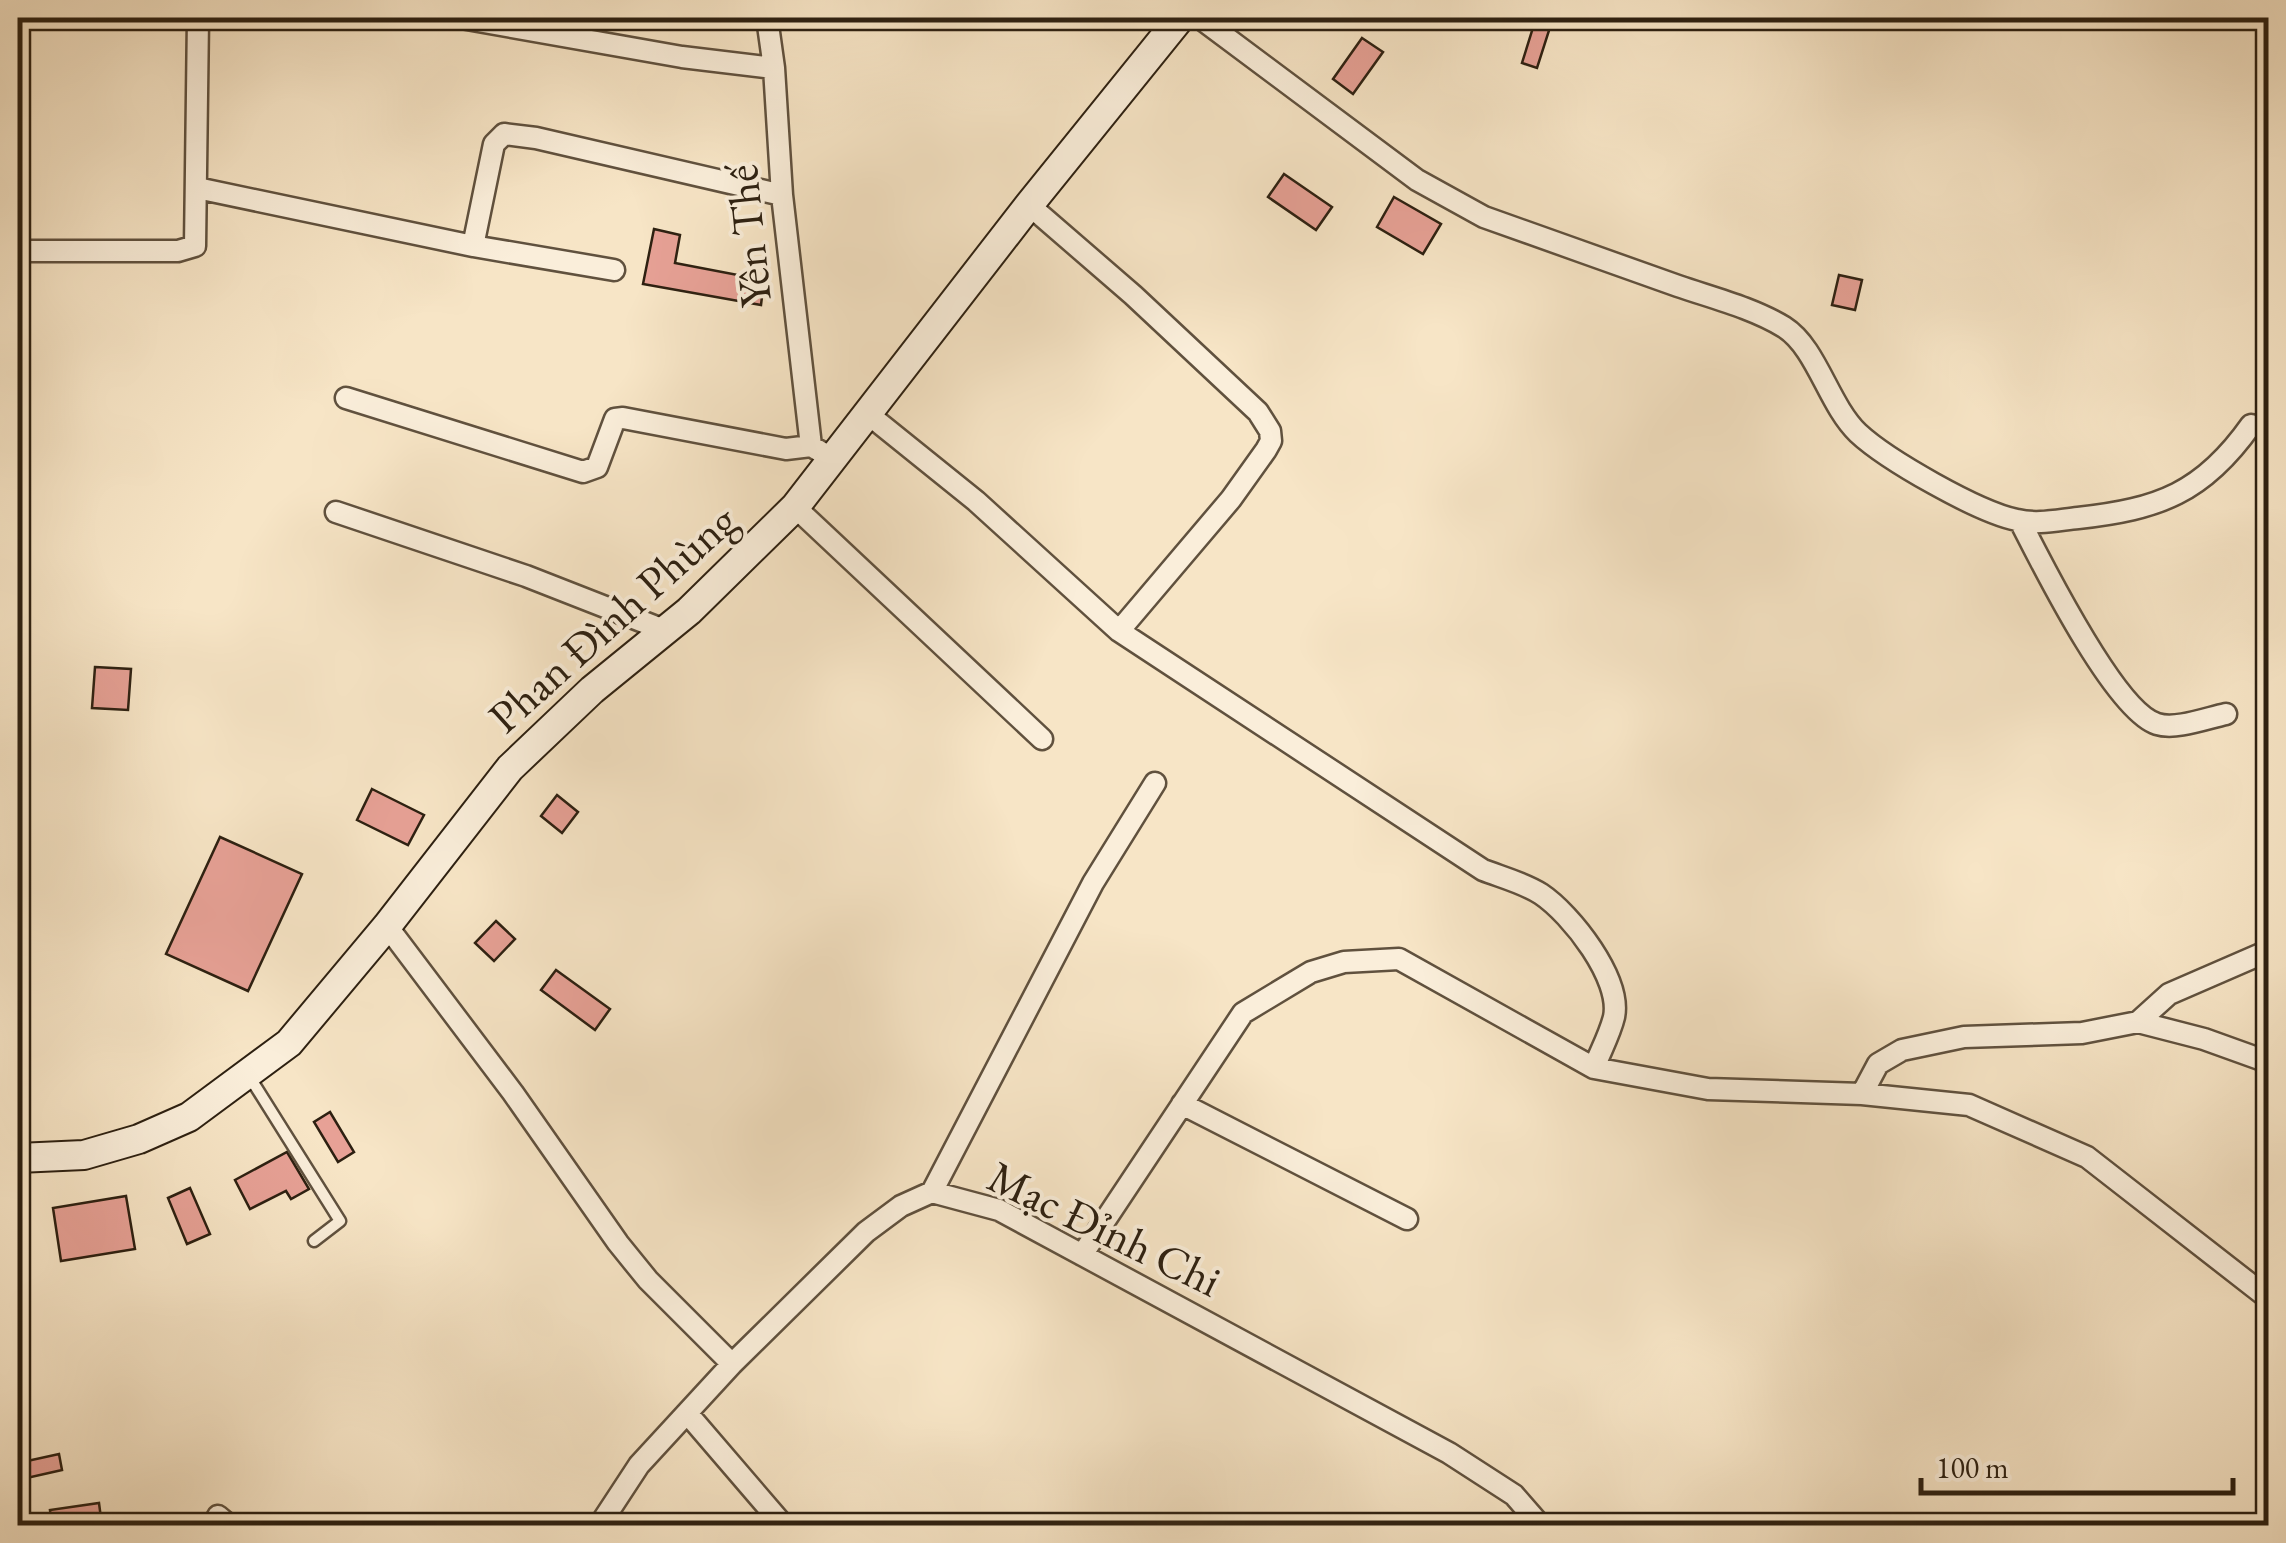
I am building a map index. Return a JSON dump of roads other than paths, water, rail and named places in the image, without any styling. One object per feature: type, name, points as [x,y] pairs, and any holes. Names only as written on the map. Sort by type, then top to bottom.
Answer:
[{"type":"street","points":[[18,251],[190,249],[197,242],[198,18]]},
{"type":"street","points":[[461,18],[774,68]]},
{"type":"street","name":"Yên Thế","points":[[768,18],[782,195],[822,452]]},
{"type":"street","name":"Phan Đình Phùng","points":[[18,1158],[84,1155],[140,1139],[189,1117],[289,1042],[387,926],[510,768],[592,690],[689,611],[795,506],[822,452],[868,414],[1180,18]]},
{"type":"street","points":[[1200,18],[1456,204],[1714,298],[1788,330],[1802,344],[1843,416],[1872,445],[1991,511],[2020,521],[2104,515],[2173,496],[2214,471],[2251,425]]},
{"type":"street","points":[[473,246],[494,144],[504,134],[782,195]]},
{"type":"street","points":[[197,188],[473,246],[614,270]]},
{"type":"street","points":[[1029,205],[1258,412],[1270,431],[1271,441],[1266,450],[1231,499],[1119,632]]},
{"type":"street","points":[[346,398],[583,472],[597,467],[611,426],[623,418],[786,449],[822,452]]},
{"type":"street","points":[[868,414],[976,501],[1119,632],[1470,862],[1537,891],[1559,908],[1601,966],[1614,998],[1614,1016],[1594,1068]]},
{"type":"street","points":[[795,506],[1042,739]]},
{"type":"street","points":[[336,512],[526,576],[664,630]]},
{"type":"street","points":[[2020,521],[2066,608],[2144,720],[2163,727],[2226,714]]},
{"type":"street","points":[[932,1192],[1093,883],[1156,783]]},
{"type":"street","points":[[387,926],[513,1093],[618,1243],[648,1280],[732,1364]]},
{"type":"street","points":[[2138,1022],[2169,994],[2268,951]]},
{"type":"street","points":[[1082,1255],[1243,1013],[1311,972],[1344,962],[1399,960],[1594,1068],[1708,1090],[1862,1094],[1969,1105],[2087,1156],[2268,1298]]},
{"type":"street","points":[[1862,1094],[1878,1064],[1902,1050],[1964,1037],[2082,1033],[2138,1022],[2204,1039],[2268,1062]]},
{"type":"street","points":[[1182,1104],[1406,1219]]},
{"type":"street","name":"Mạc Đỉnh Chi","points":[[599,1526],[639,1465],[732,1364],[866,1232],[901,1206],[932,1192],[999,1210],[1450,1453],[1514,1496],[1541,1526]]},
{"type":"street","points":[[687,1413],[784,1526]]},
{"type":"lane","points":[[248,1076],[340,1222],[314,1242]]}]
